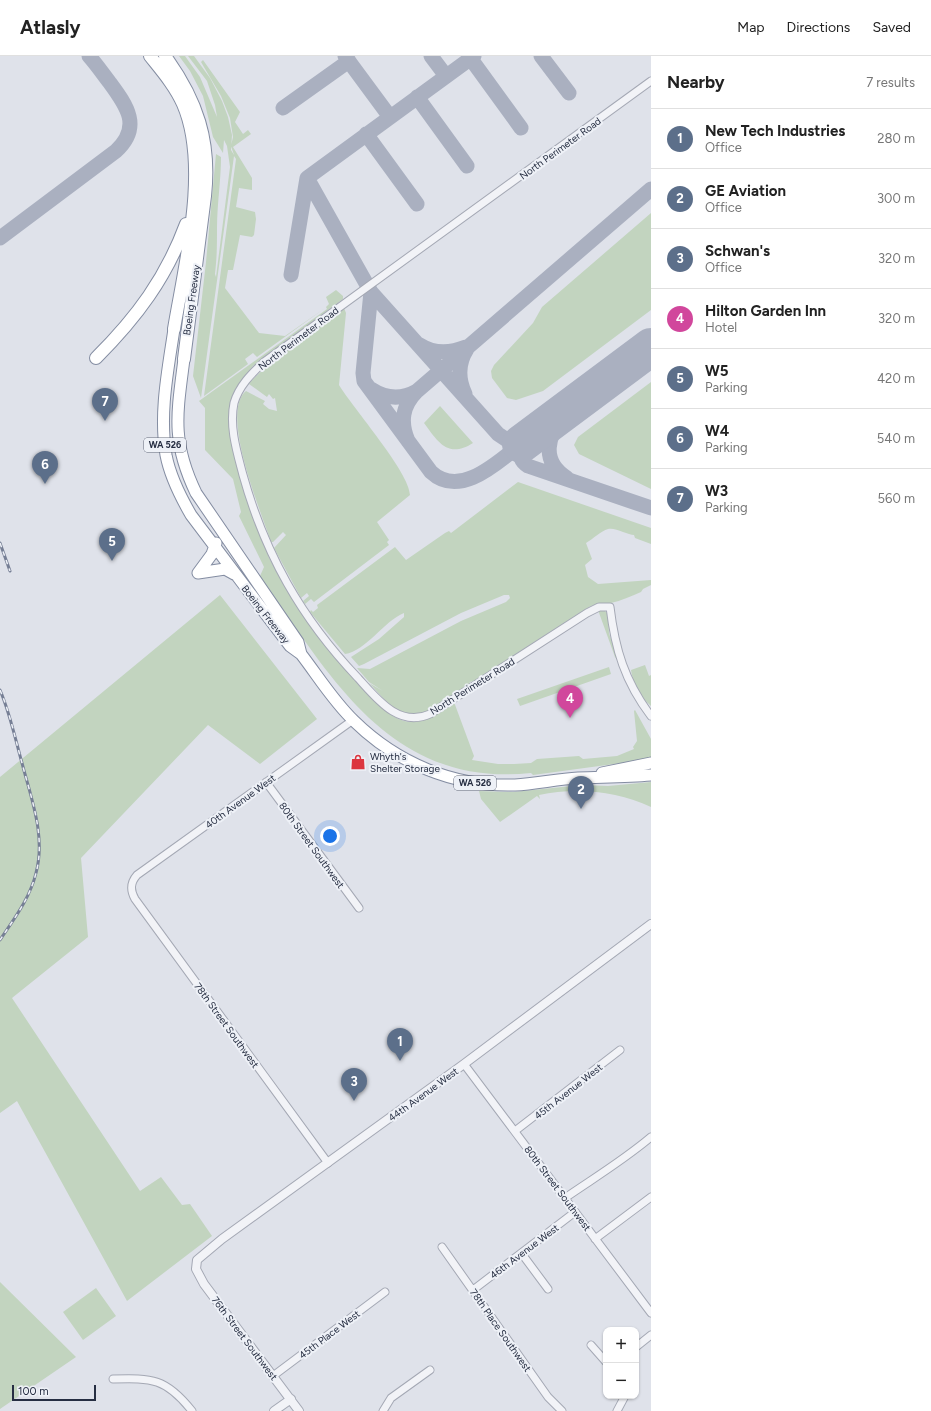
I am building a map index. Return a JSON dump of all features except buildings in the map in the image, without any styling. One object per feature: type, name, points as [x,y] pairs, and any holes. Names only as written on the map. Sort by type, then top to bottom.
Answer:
[{"type":"highway","name":"Boeing Freeway","points":[[150,56],[174,88],[189,121],[196,162],[189,238],[164,400],[163,426],[166,455],[172,477],[190,515],[290,646],[301,654]]},
{"type":"highway","name":"Boeing Freeway","points":[[165,56],[188,92],[195,106],[201,124],[206,157],[206,190],[184,359],[177,429],[182,460],[196,493],[298,642],[301,654]]},
{"type":"highway","points":[[96,358],[137,315],[160,281],[176,249],[192,206]]},
{"type":"highway","points":[[196,493],[216,532],[215,548],[198,573],[225,569],[230,570],[237,577]]},
{"type":"highway","name":"WA 526","points":[[301,654],[353,720],[380,744],[403,759],[422,768],[465,781],[486,784],[515,785],[578,778],[651,775]]},
{"type":"highway","name":"WA 526","points":[[578,778],[651,763]]},
{"type":"street","name":"North Perimeter Road","points":[[651,81],[264,362],[243,384],[234,403],[233,412],[234,438],[253,510],[268,548],[284,580],[322,637],[366,687],[397,715],[414,719],[430,714],[594,608],[610,607],[613,634],[628,681],[634,693],[651,716]]},
{"type":"street","name":"40th Avenue West","points":[[131,886],[137,875],[353,720]]},
{"type":"street","name":"80th Street Southwest","points":[[266,782],[358,908]]},
{"type":"street","name":"78th Street Southwest","points":[[131,886],[131,892],[135,899],[328,1163]]},
{"type":"street","name":"44th Avenue West","points":[[196,1264],[202,1254],[464,1064],[651,924]]},
{"type":"street","name":"45th Avenue West","points":[[515,1132],[620,1050]]},
{"type":"street","name":"80th Street Southwest","points":[[464,1064],[595,1239],[649,1308]]},
{"type":"street","points":[[565,1198],[605,1169],[627,1157],[651,1137]]},
{"type":"street","points":[[595,1239],[651,1197]]},
{"type":"street","name":"46th Avenue West","points":[[473,1290],[575,1212]]},
{"type":"street","name":"78th Place Southwest","points":[[442,1247],[548,1397],[562,1411]]},
{"type":"street","points":[[522,1254],[548,1288]]},
{"type":"street","name":"76th Street Southwest","points":[[196,1264],[198,1273],[204,1284],[299,1411]]},
{"type":"street","name":"45th Place West","points":[[273,1376],[385,1292]]},
{"type":"street","points":[[639,1345],[651,1335]]},
{"type":"street","points":[[591,1345],[603,1359]]},
{"type":"street","points":[[383,1411],[391,1398],[430,1370]]},
{"type":"street","points":[[113,1379],[145,1378],[157,1382],[169,1388],[192,1411]]},
{"type":"street","points":[[617,1411],[623,1399]]},
{"type":"street","points":[[274,1411],[291,1400]]},
{"type":"green space","points":[[179,56],[185,56],[200,77],[217,117],[215,105],[207,81],[188,56],[194,56],[210,78],[222,101],[228,117],[232,135],[231,144],[233,137],[230,118],[221,96],[201,62],[203,60],[240,112],[235,122],[243,134],[248,130],[251,134],[233,147],[252,178],[252,190],[239,188],[236,207],[255,212],[256,219],[254,235],[252,237],[240,235],[233,270],[228,270],[225,288],[259,333],[285,336],[325,308],[257,357],[253,353],[245,359],[248,364],[204,396],[236,159],[234,156],[201,398],[193,376],[216,154],[221,157],[217,219],[216,277],[230,167],[227,146],[224,140],[223,153],[213,137],[203,96],[190,71]]},
{"type":"green space","points":[[651,213],[651,310],[543,391],[516,400],[507,398],[492,378],[491,371],[494,365],[533,323],[542,307]]},
{"type":"green space","points":[[336,290],[343,296],[343,299],[253,366],[241,381],[234,395],[229,419],[269,558],[302,613],[393,716],[410,722],[418,722],[425,720],[454,702],[474,756],[472,760],[498,764],[514,764],[531,763],[537,759],[579,756],[583,759],[617,756],[634,749],[633,747],[637,741],[635,710],[651,739],[651,759],[533,775],[531,773],[482,773],[439,763],[402,744],[369,718],[339,686],[312,651],[260,576],[264,567],[239,516],[241,512],[233,479],[205,450],[205,408],[199,401],[327,309],[326,307],[329,304],[326,297]]},
{"type":"green space","points":[[344,308],[346,313],[339,385],[380,440],[401,472],[408,485],[410,495],[377,522],[389,540],[387,542],[389,545],[314,602],[311,599],[305,604],[303,601],[309,596],[307,593],[301,598],[274,548],[286,535],[283,532],[273,542],[271,542],[252,488],[240,441],[237,420],[239,403],[246,391],[265,401],[263,404],[269,409],[277,411],[275,398],[273,399],[269,394],[267,397],[249,384],[270,363]]},
{"type":"green space","points":[[651,382],[651,489],[579,454],[574,445],[578,437]]},
{"type":"green space","points":[[440,406],[473,443],[464,448],[450,449],[439,442],[424,423]]},
{"type":"green space","points":[[518,482],[651,528],[651,544],[635,538],[634,535],[614,529],[603,531],[586,543],[592,559],[585,565],[588,577],[598,584],[651,580],[651,585],[643,589],[641,592],[622,600],[589,607],[474,681],[470,682],[437,707],[419,714],[401,712],[384,699],[369,683],[383,691],[369,682],[357,668],[370,669],[461,621],[506,602],[510,598],[509,595],[504,595],[461,613],[359,666],[351,657],[379,639],[404,617],[404,613],[389,622],[368,642],[353,652],[345,654],[310,612],[311,610],[313,612],[318,608],[317,605],[395,547],[406,560],[445,533],[449,531],[451,533]]},
{"type":"green space","points":[[220,595],[317,719],[260,764],[208,725],[81,858],[88,937],[12,998],[140,1191],[161,1177],[182,1205],[190,1204],[212,1236],[127,1301],[17,1101],[0,1113],[0,777]]},
{"type":"green space","points":[[598,610],[604,610],[608,614],[609,633],[618,661],[615,657]]},
{"type":"green space","points":[[645,665],[649,676],[651,675],[651,706],[637,690],[631,670]]},
{"type":"green space","points":[[609,667],[611,674],[520,706],[517,699]]},
{"type":"green space","points":[[651,782],[651,807],[624,797],[610,794],[567,791],[539,795],[540,799],[537,796],[500,822],[481,799],[479,791],[513,792],[582,785],[608,786]]},
{"type":"green space","points":[[0,1282],[76,1357],[0,1409]]},
{"type":"green space","points":[[96,1288],[116,1316],[83,1340],[63,1312]]},
{"type":"taxiway","points":[[0,238],[116,151],[124,142],[130,125],[126,108],[122,100],[89,56]]},
{"type":"taxiway","points":[[345,56],[390,117]]},
{"type":"taxiway","points":[[431,56],[446,76]]},
{"type":"taxiway","points":[[474,56],[307,178],[371,292],[498,434],[513,444],[521,444]]},
{"type":"taxiway","points":[[541,56],[569,93]]},
{"type":"taxiway","points":[[471,59],[521,128]]},
{"type":"taxiway","points":[[283,108],[349,61]]},
{"type":"taxiway","points":[[417,97],[467,166]]},
{"type":"taxiway","points":[[366,134],[417,204]]},
{"type":"taxiway","points":[[291,275],[307,178]]},
{"type":"taxiway","points":[[408,441],[405,434],[403,421],[405,408],[417,391],[651,189]]},
{"type":"taxiway","points":[[371,292],[363,373],[364,381],[431,472],[442,479],[454,482],[466,480],[490,468],[521,444]]},
{"type":"taxiway","points":[[420,345],[431,350],[443,352],[466,347]]},
{"type":"taxiway","points":[[465,394],[461,383],[460,371],[462,360],[467,349]]},
{"type":"taxiway","points":[[371,389],[382,395],[394,397],[405,396],[417,391]]},
{"type":"taxiway","points":[[563,413],[554,430],[549,447],[550,456],[553,463],[558,471],[567,478]]},
{"type":"taxiway","points":[[521,444],[521,459],[528,466],[651,508]]},
{"type":"runway","points":[[521,444],[651,347]]},
{"type":"railway","points":[[0,543],[10,571]]},
{"type":"railway","points":[[0,690],[10,717],[33,803],[39,845],[39,859],[30,891],[21,908],[0,940]]},
{"type":"place","name":"W3","points":[[105,421]]},
{"type":"place","name":"W4","points":[[45,484]]},
{"type":"place","name":"W5","points":[[112,561]]},
{"type":"place","name":"Hilton Garden Inn","points":[[570,718]]},
{"type":"place","name":"Whyth's Shelter Storage","points":[[358,762]]},
{"type":"place","name":"GE Aviation","points":[[581,809]]},
{"type":"place","name":"New Tech Industries","points":[[400,1061]]},
{"type":"place","name":"Schwan's","points":[[354,1101]]}]
